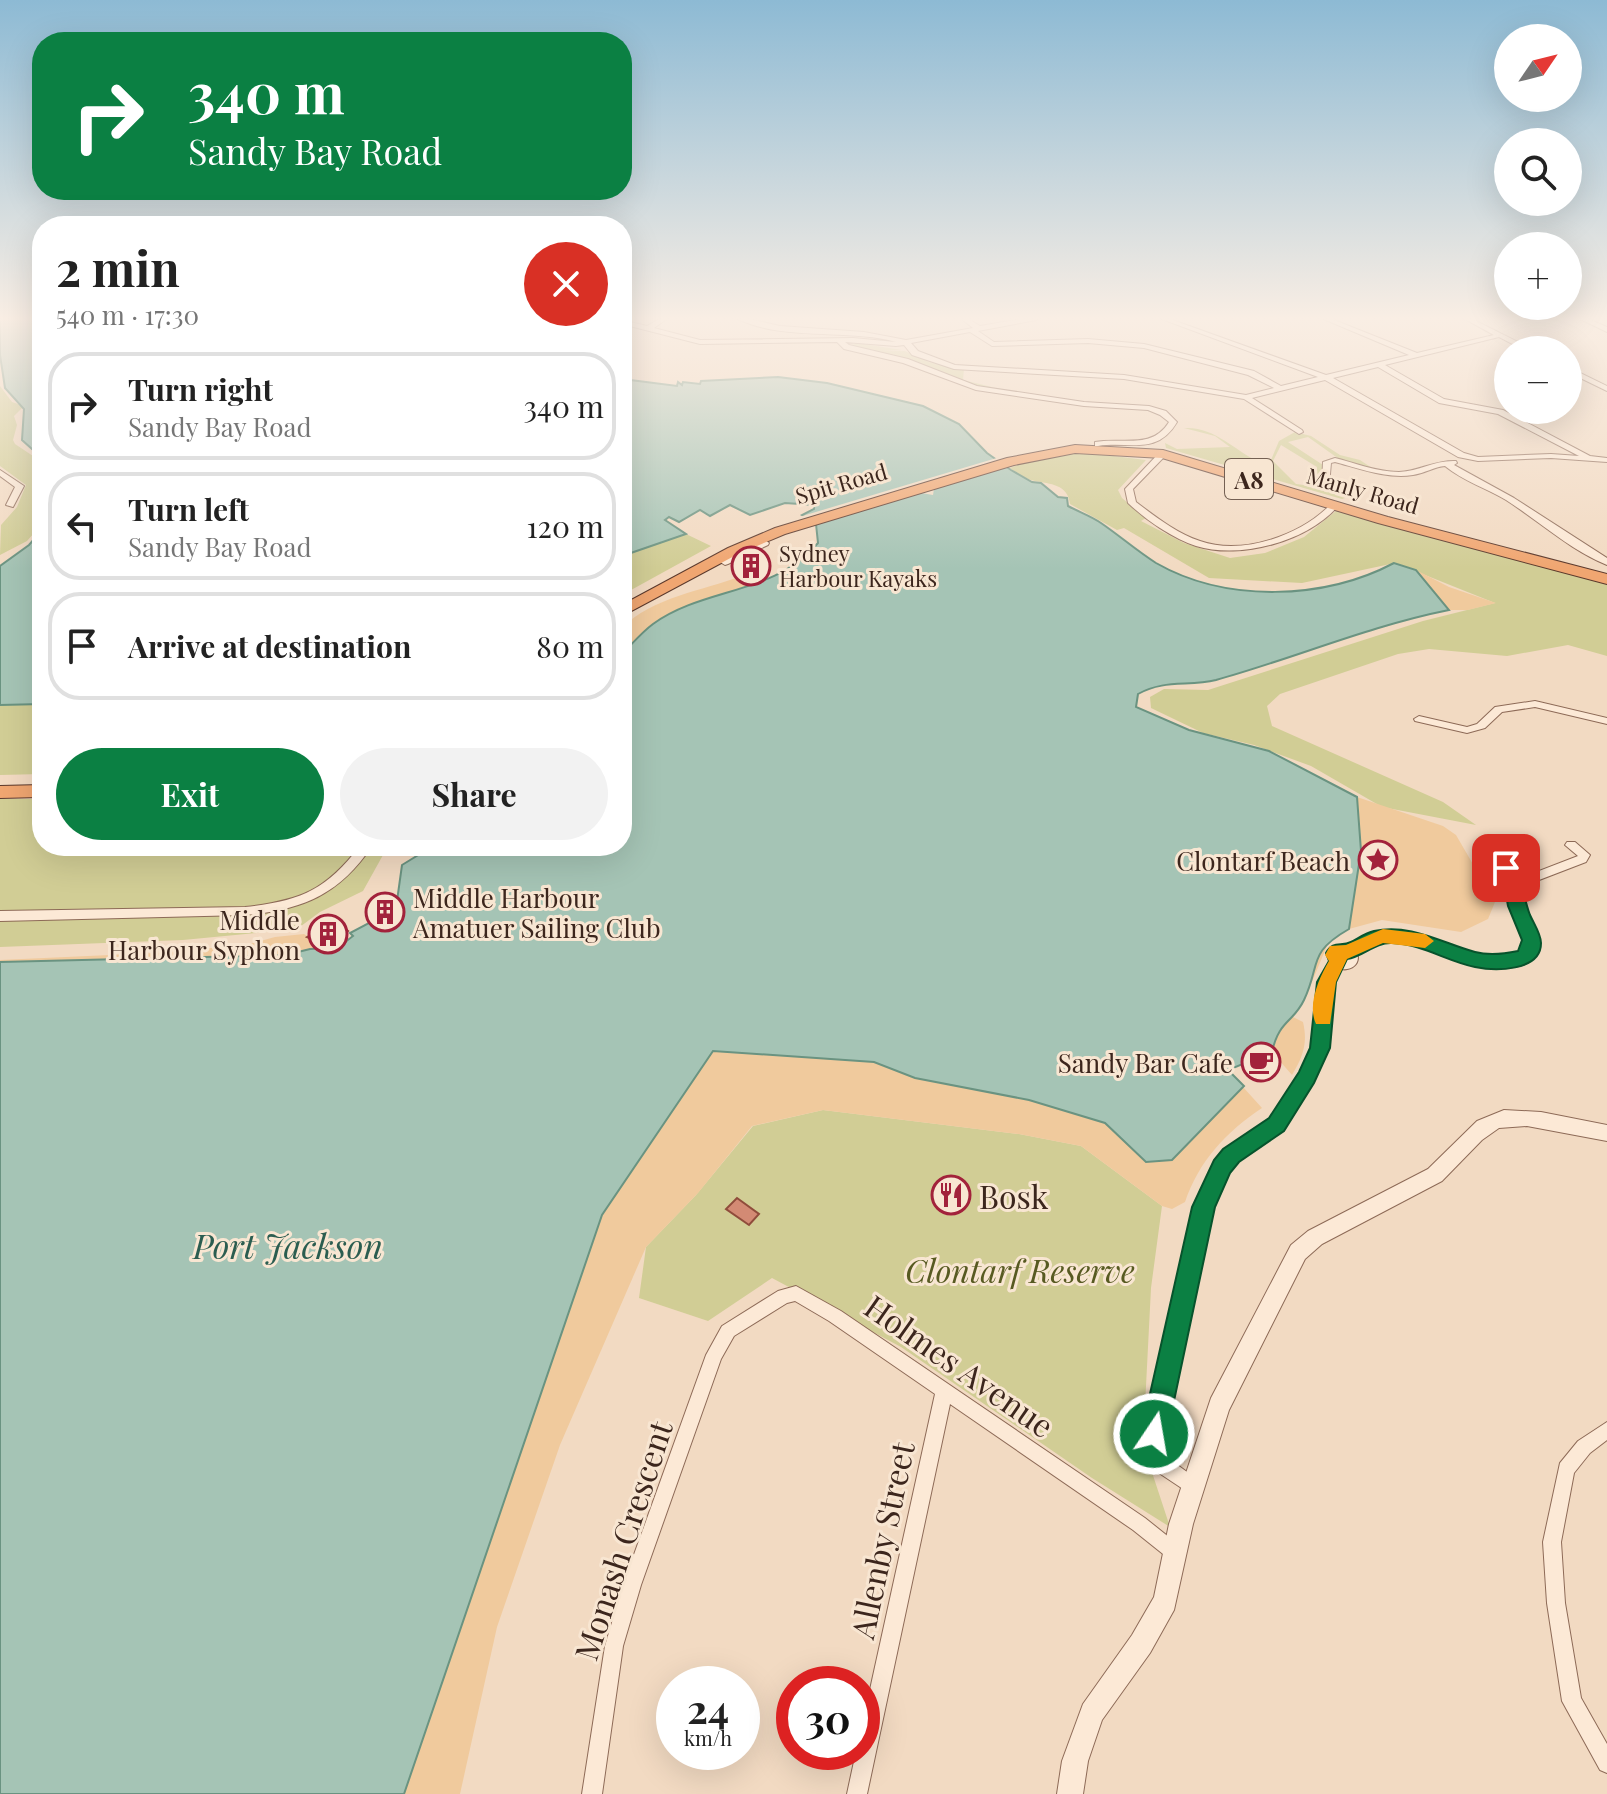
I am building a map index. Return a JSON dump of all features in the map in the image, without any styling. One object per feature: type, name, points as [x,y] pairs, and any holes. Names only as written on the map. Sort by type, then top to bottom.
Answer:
[{"type":"highway","name":"Manly Road","points":[[1092,444],[1163,448],[1337,503],[1607,577]]},
{"type":"highway","name":"Spit Road","points":[[632,597],[725,546],[1042,449],[1092,444]]},
{"type":"highway","name":"Manly Road","points":[[1010,460],[1075,449],[1163,448]]},
{"type":"highway","name":"Spit Road","points":[[632,606],[746,545],[798,523]]},
{"type":"highway","points":[[0,782],[32,782]]},
{"type":"highway","points":[[0,792],[32,791]]},
{"type":"street","points":[[1077,402],[1156,409],[1168,415],[1173,422],[1163,448],[1129,489],[1132,503],[1177,534],[1205,547],[1228,550],[1286,536],[1308,527],[1337,503]]},
{"type":"street","points":[[1253,402],[1299,432]]},
{"type":"street","points":[[1367,402],[1450,451],[1466,457],[1590,459],[1607,463]]},
{"type":"street","points":[[1446,402],[1506,414],[1590,459]]},
{"type":"street","points":[[1325,485],[1327,462],[1335,460],[1399,474],[1466,457]]},
{"type":"street","points":[[1448,464],[1463,476],[1495,490],[1571,543],[1607,562]]},
{"type":"street","points":[[0,472],[20,486],[10,505]]},
{"type":"street","points":[[725,562],[765,543]]},
{"type":"street","points":[[1419,719],[1467,730],[1481,726],[1499,709],[1535,704],[1607,721]]},
{"type":"street","points":[[1192,1486],[1165,1467],[1154,1434],[1203,1207],[1222,1167],[1231,1156],[1277,1125],[1307,1077],[1320,1048],[1327,982],[1344,957],[1375,938],[1392,936],[1427,942],[1475,960],[1518,960],[1532,947],[1517,906],[1514,885],[1486,844]]},
{"type":"street","points":[[1514,885],[1582,859],[1584,855],[1571,845]]},
{"type":"street","points":[[0,916],[245,911],[285,907],[322,893],[359,856]]},
{"type":"street","points":[[1070,1794],[1075,1761],[1092,1713],[1158,1618],[1165,1601],[1174,1552],[1192,1486],[1219,1406],[1298,1252],[1308,1240],[1346,1224],[1439,1173],[1481,1128],[1494,1121],[1507,1117],[1607,1133]]},
{"type":"street","name":"Holmes Avenue","points":[[714,1355],[728,1331],[784,1296],[796,1293],[835,1316],[1139,1524],[1174,1552]]},
{"type":"street","name":"Monash Crescent","points":[[592,1794],[614,1646],[632,1585],[714,1355]]},
{"type":"street","name":"Allenby Street","points":[[857,1794],[944,1392]]},
{"type":"street","points":[[1607,1430],[1584,1447],[1566,1469],[1552,1542],[1556,1603],[1572,1701],[1607,1763]]},
{"type":"green space","points":[[0,402],[12,402],[24,406],[14,416],[17,425],[13,440],[32,455],[32,535],[0,555],[1,525],[17,507],[26,485],[0,466]]},
{"type":"green space","points":[[1184,428],[1195,428],[1214,435],[1259,462],[1271,460],[1279,441],[1295,432],[1311,436],[1340,455],[1360,460],[1372,468],[1339,459],[1308,437],[1288,442],[1323,465],[1323,481],[1315,482],[1317,467],[1281,445],[1273,461],[1296,484],[1319,487],[1325,492],[1335,490],[1335,495],[1345,498],[1342,499],[1166,448],[1165,443],[1177,449],[1230,447],[1215,436]]},
{"type":"green space","points":[[1081,452],[1146,460],[1118,490],[1122,498],[1146,518],[1141,521],[1184,543],[1230,558],[1265,553],[1304,537],[1336,511],[1607,584],[1607,656],[1568,645],[1507,656],[1429,649],[1398,654],[1280,694],[1267,706],[1272,726],[1443,802],[1476,825],[1382,807],[1311,766],[1254,745],[1203,733],[1151,708],[1150,697],[1164,689],[1208,690],[1423,621],[1495,603],[1395,563],[1302,583],[1209,578],[1124,528],[1117,530],[1070,504],[1066,492],[1057,486],[1028,479],[1010,468],[1033,459]]},
{"type":"green space","points":[[686,534],[711,546],[632,589],[632,553]]},
{"type":"green space","points":[[32,704],[32,774],[0,775],[0,705]]},
{"type":"green space","points":[[0,799],[32,799],[32,856],[382,856],[363,891],[320,912],[297,929],[183,940],[0,947]]},
{"type":"green space","name":"Clontarf Reserve","points":[[823,1110],[1019,1134],[1081,1146],[1162,1206],[1151,1288],[1143,1445],[1170,1527],[1092,1478],[901,1347],[772,1278],[708,1321],[639,1298],[646,1247],[696,1195],[753,1126]]},
{"type":"sand","points":[[1416,570],[1449,587],[1496,603],[1468,610],[1449,610]]},
{"type":"sand","points":[[741,576],[761,583],[692,605],[654,623],[632,644],[632,619],[678,596]]},
{"type":"sand","name":"Clontarf Beach","points":[[1269,751],[1357,797],[1443,826],[1456,835],[1495,902],[1488,919],[1461,932],[1382,920],[1349,929],[1329,941],[1304,1001]]},
{"type":"sand","points":[[304,934],[325,947],[286,955],[0,979],[0,960],[235,948],[275,937]]},
{"type":"sand","points":[[1291,1016],[1303,1022],[1305,1037],[1302,1056],[1292,1075],[1272,1052],[1276,1033]]},
{"type":"sand","points":[[713,1050],[874,1062],[915,1078],[1029,1100],[1105,1123],[1146,1162],[1172,1160],[1243,1087],[1262,1108],[1215,1149],[1198,1173],[1185,1202],[1172,1209],[1162,1206],[1081,1146],[1019,1134],[823,1110],[752,1126],[698,1193],[646,1247],[560,1445],[497,1627],[460,1794],[404,1794],[602,1215]]},
{"type":"water","points":[[17,402],[32,402],[32,449],[22,440],[24,409]]},
{"type":"water","name":"Port Jackson","points":[[632,402],[905,402],[923,406],[959,424],[987,453],[1011,470],[1032,482],[1041,483],[1058,497],[1067,498],[1068,506],[1097,521],[1156,563],[1183,576],[1213,585],[1275,592],[1337,584],[1394,563],[1416,570],[1449,610],[1390,625],[1216,680],[1158,686],[1138,694],[1136,707],[1189,730],[1269,751],[1357,797],[1361,851],[1349,929],[1321,953],[1304,1000],[1278,1034],[1272,1052],[1228,1070],[1244,1086],[1172,1160],[1146,1162],[1105,1123],[1029,1100],[915,1078],[874,1062],[713,1051],[602,1215],[404,1794],[0,1794],[0,962],[286,955],[310,949],[334,948],[334,945],[344,943],[353,936],[350,933],[373,921],[373,917],[387,924],[402,910],[392,905],[397,901],[402,865],[417,856],[632,856],[632,644],[649,627],[673,612],[760,582],[801,560],[818,543],[816,524],[802,515],[814,509],[814,505],[785,503],[750,515],[730,505],[710,516],[700,510],[679,522],[669,517],[665,520],[686,534],[632,553]]},
{"type":"water","points":[[32,542],[32,704],[0,705],[0,566]]},
{"type":"pier","points":[[1000,457],[1012,466],[934,489],[933,495],[921,493],[811,525],[799,517]]},
{"type":"building","name":"Middle Harbour Amatuer Sailing Club","points":[[387,897],[397,902],[392,905],[402,910],[387,924],[367,914]]},
{"type":"building","name":"Middle Harbour Syphon","points":[[334,921],[348,931],[328,946],[307,937]]},
{"type":"building","points":[[737,1198],[759,1214],[749,1225],[726,1209]]},
{"type":"slow traffic","points":[[1323,1018],[1327,982],[1339,961],[1335,955],[1337,951],[1349,952],[1383,936],[1425,941]]},
{"type":"place","name":"Sydney Harbour Kayaks","points":[[751,566]]},
{"type":"place","name":"Clontarf Beach","points":[[1378,860]]},
{"type":"place","name":"Middle Harbour Amatuer Sailing Club","points":[[385,912]]},
{"type":"place","name":"Middle Harbour Syphon","points":[[328,934]]},
{"type":"place","name":"Sandy Bar Cafe","points":[[1261,1062]]},
{"type":"place","name":"Bosk","points":[[951,1195]]},
{"type":"route","points":[[1154,1434],[1203,1207],[1222,1167],[1231,1156],[1277,1125],[1307,1077],[1320,1048],[1327,982],[1339,961],[1335,953],[1339,950],[1349,952],[1375,938],[1392,936],[1427,942],[1475,960],[1497,962],[1523,958],[1531,952],[1532,940],[1517,906],[1514,885],[1506,868]]}]
